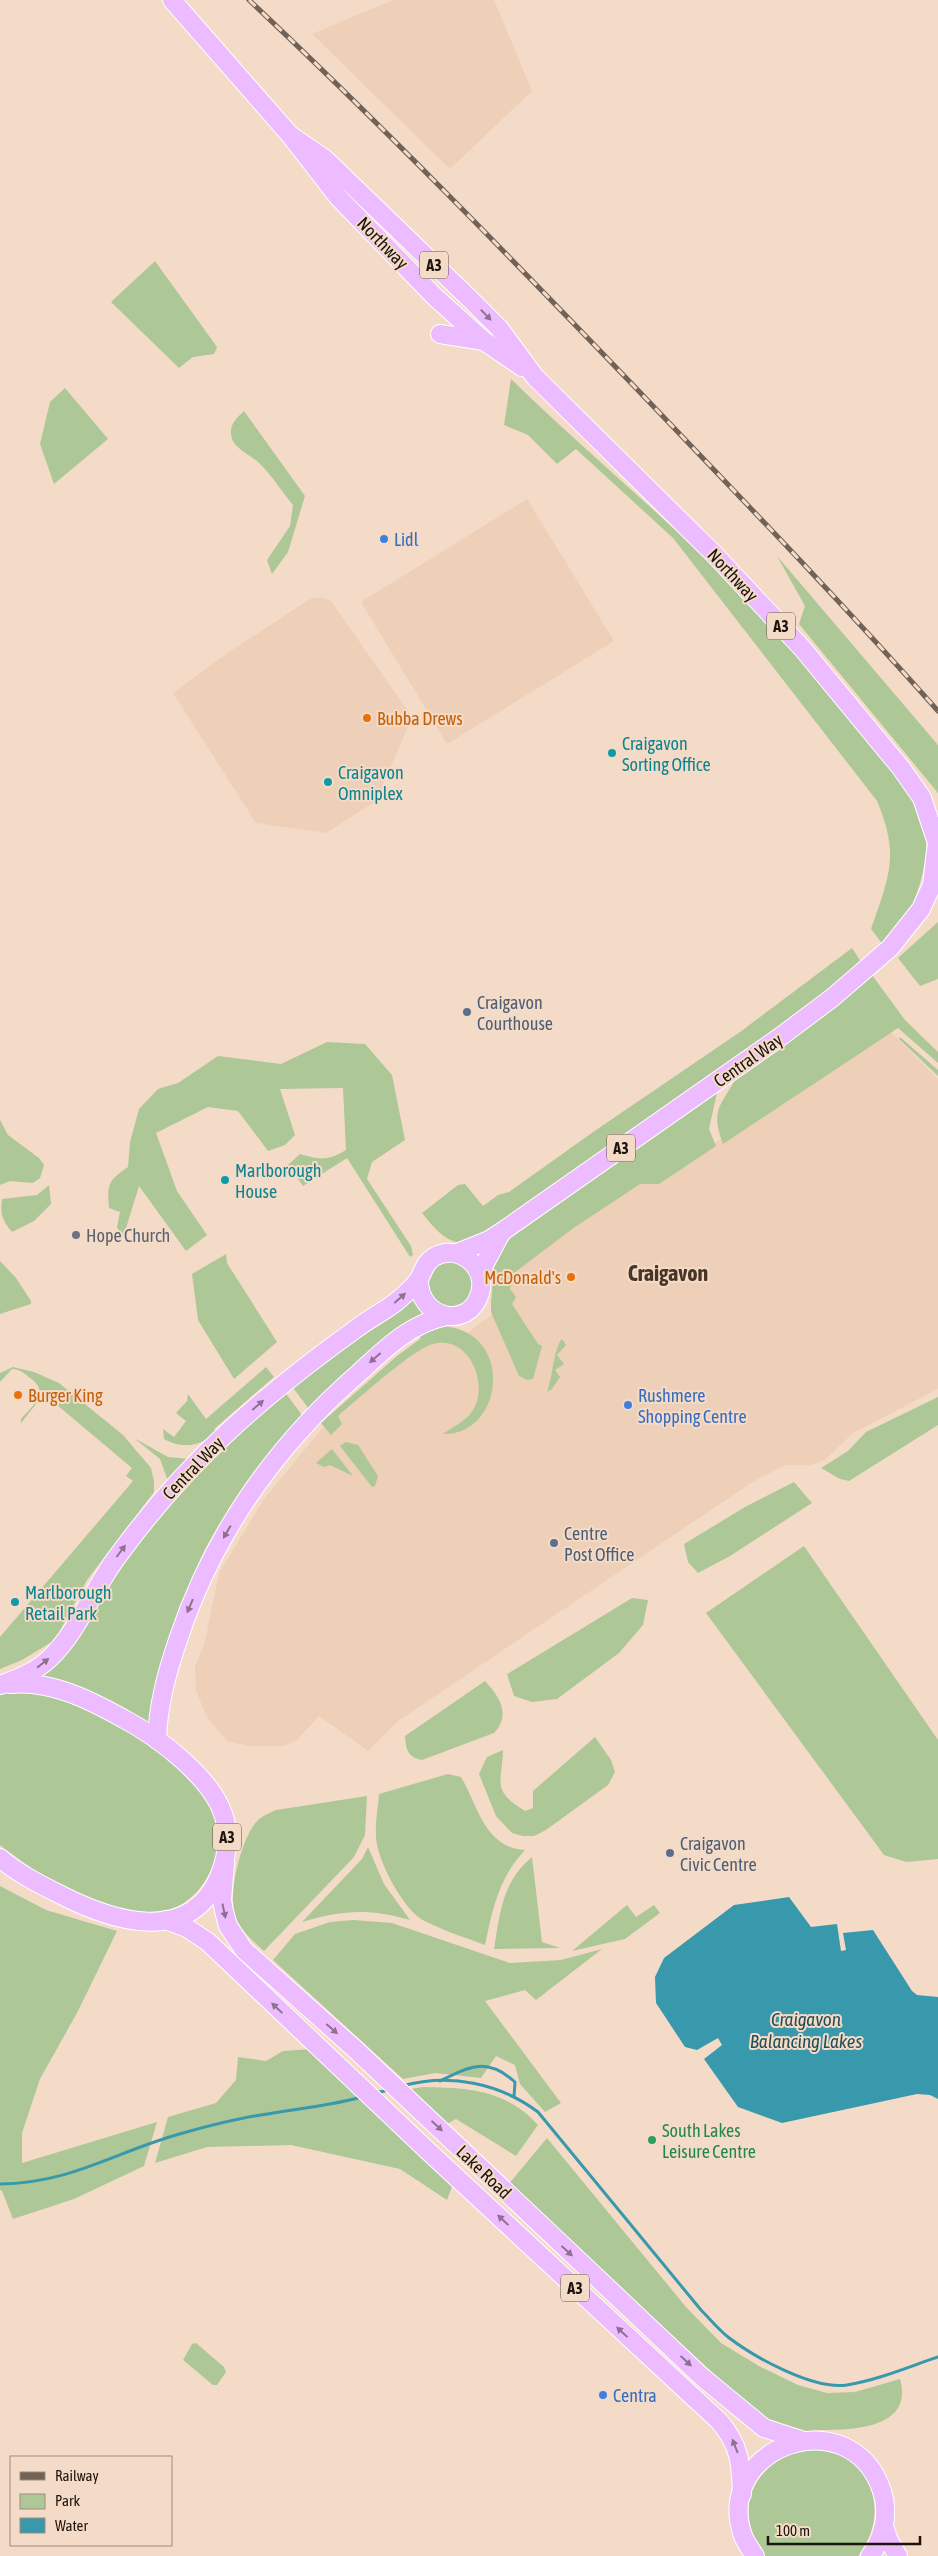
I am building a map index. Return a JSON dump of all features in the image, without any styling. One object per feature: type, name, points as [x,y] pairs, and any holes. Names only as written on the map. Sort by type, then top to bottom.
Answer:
[{"type":"highway","name":"Northway","points":[[172,0],[290,135],[338,197],[435,297],[484,341],[535,377]]},
{"type":"highway","name":"Northway","points":[[290,135],[325,159],[499,328],[535,377],[714,554],[802,648],[901,768],[916,790],[931,822],[936,844]]},
{"type":"highway","points":[[325,159],[334,177],[375,221],[465,307]]},
{"type":"highway","points":[[440,334],[484,341]]},
{"type":"highway","name":"Central Way","points":[[457,1254],[489,1240],[503,1231],[780,1037],[832,998],[890,948],[921,909],[932,885],[936,844]]},
{"type":"highway","name":"Central Way","points":[[481,1278],[484,1265],[503,1231]]},
{"type":"highway","name":"A3","points":[[419,1279],[422,1270],[433,1257],[449,1253],[457,1254]]},
{"type":"highway","points":[[457,1254],[475,1265],[481,1278]]},
{"type":"highway","name":"A3","points":[[157,1740],[158,1716],[165,1677],[186,1616],[209,1562],[244,1502],[267,1468],[329,1399],[413,1328],[467,1311],[480,1294],[481,1278]]},
{"type":"highway","points":[[419,1279],[418,1288],[425,1304],[439,1314],[447,1316]]},
{"type":"highway","name":"Central Way","points":[[0,1685],[38,1667],[57,1649],[112,1563],[135,1532],[221,1437],[280,1385],[396,1301],[419,1279]]},
{"type":"highway","name":"A3","points":[[0,1685],[36,1684],[67,1692],[108,1710],[157,1740],[190,1769],[216,1799],[226,1825],[228,1844],[225,1863],[211,1891],[203,1901],[186,1912],[166,1920],[137,1922],[106,1915],[54,1892],[0,1858]]},
{"type":"highway","name":"Lake Road","points":[[225,1863],[222,1900],[228,1926],[234,1938],[244,1950],[396,2088],[702,2377],[764,2428],[801,2440]]},
{"type":"highway","name":"Lake Road","points":[[166,1920],[187,1928],[208,1942],[369,2095],[719,2421],[731,2435],[738,2454],[742,2494]]},
{"type":"highway","name":"A3","points":[[755,2556],[744,2537],[740,2518],[742,2494],[750,2474],[763,2458],[781,2446],[801,2440],[831,2442],[851,2451],[868,2465],[879,2484],[883,2497],[884,2526],[889,2541],[898,2556]]},
{"type":"highway","name":"A3","points":[[870,2556],[884,2526]]},
{"type":"shaded area","points":[[393,0],[494,0],[532,91],[450,169],[312,34]]},
{"type":"shaded area","points":[[527,499],[614,641],[447,744],[361,602]]},
{"type":"shaded area","points":[[321,597],[331,601],[412,717],[376,801],[326,833],[256,823],[173,693],[226,654],[310,599]]},
{"type":"shaded area","name":"Rushmere Shopping Centre","points":[[889,1030],[938,1079],[938,1389],[853,1433],[825,1460],[810,1465],[786,1465],[754,1481],[398,1721],[368,1751],[319,1716],[297,1740],[284,1746],[249,1746],[227,1741],[206,1716],[196,1690],[195,1666],[205,1642],[219,1573],[264,1499],[329,1420],[432,1335],[459,1339],[494,1313],[497,1282],[627,1181],[658,1180]]},
{"type":"green space","points":[[155,261],[217,347],[214,354],[193,357],[179,368],[111,302]]},
{"type":"green space","points":[[511,379],[671,526],[761,615],[846,710],[914,796],[923,814],[926,831],[924,867],[920,885],[905,918],[884,946],[871,929],[887,880],[890,852],[884,820],[877,801],[673,538],[576,449],[557,464],[528,435],[504,425]]},
{"type":"green space","points":[[65,388],[108,439],[54,484],[40,444],[50,402]]},
{"type":"green space","points":[[244,411],[305,496],[288,552],[272,574],[267,560],[290,526],[293,505],[264,468],[234,443],[231,433],[232,426]]},
{"type":"green space","points":[[777,556],[938,745],[938,793],[799,624],[805,606]]},
{"type":"green space","points":[[938,922],[938,979],[920,986],[898,958]]},
{"type":"green space","points":[[852,948],[863,965],[778,1029],[491,1230],[470,1240],[456,1242],[439,1232],[422,1213],[458,1185],[465,1184],[483,1206],[498,1195],[509,1192],[740,1032]]},
{"type":"green space","points":[[872,975],[905,1020],[938,1052],[938,1063],[898,1028],[723,1144],[717,1122],[718,1114],[723,1100],[738,1074]]},
{"type":"green space","points":[[900,1037],[938,1070],[938,1076],[899,1039]]},
{"type":"green space","points":[[327,1042],[365,1044],[392,1075],[405,1140],[372,1162],[367,1179],[411,1246],[413,1255],[410,1257],[347,1158],[303,1186],[288,1165],[300,1154],[329,1158],[346,1150],[343,1088],[280,1089],[295,1135],[285,1145],[268,1151],[238,1111],[208,1107],[156,1133],[177,1191],[207,1235],[186,1251],[139,1186],[123,1238],[117,1227],[120,1212],[109,1208],[109,1188],[116,1176],[128,1167],[130,1142],[139,1109],[158,1089],[178,1083],[218,1056],[281,1064]]},
{"type":"green space","points":[[717,1093],[709,1129],[716,1146],[659,1184],[640,1184],[572,1229],[514,1273],[510,1289],[516,1297],[512,1304],[538,1344],[542,1346],[533,1379],[527,1380],[519,1376],[491,1312],[495,1258],[520,1226]]},
{"type":"green space","points":[[0,1120],[8,1135],[39,1158],[44,1165],[40,1178],[33,1183],[10,1181],[0,1185]]},
{"type":"green space","points":[[49,1185],[51,1204],[34,1221],[12,1232],[2,1216],[2,1199],[37,1195]]},
{"type":"green space","points":[[226,1254],[227,1263],[277,1342],[234,1379],[198,1320],[192,1274]]},
{"type":"green space","points":[[454,1259],[474,1273],[473,1296],[460,1304],[448,1306],[439,1303],[433,1296],[429,1288],[429,1278],[432,1269],[439,1263]]},
{"type":"green space","points":[[0,1261],[16,1278],[31,1304],[0,1314]]},
{"type":"green space","points":[[415,1293],[426,1312],[395,1332],[309,1409],[291,1385]]},
{"type":"green space","points":[[433,1326],[460,1330],[479,1341],[490,1359],[493,1379],[490,1400],[480,1417],[464,1430],[443,1434],[462,1422],[471,1413],[477,1402],[479,1390],[478,1377],[467,1355],[457,1347],[446,1343],[433,1344],[412,1355],[338,1416],[342,1424],[331,1435],[321,1423],[397,1356],[420,1339],[421,1333]]},
{"type":"green space","points":[[562,1339],[566,1345],[557,1355],[564,1364],[555,1370],[560,1377],[552,1389],[547,1392],[555,1356]]},
{"type":"green space","points":[[13,1367],[34,1372],[59,1383],[123,1435],[151,1468],[154,1492],[87,1580],[55,1640],[22,1660],[0,1669],[0,1637],[133,1481],[126,1476],[132,1468],[44,1394],[21,1423],[21,1419],[35,1404],[40,1394],[36,1383],[26,1374],[15,1369],[12,1369],[0,1382],[0,1373]]},
{"type":"green space","points":[[266,1367],[274,1377],[214,1429],[218,1433],[205,1441],[192,1445],[178,1444],[164,1439],[163,1429],[174,1437],[186,1421],[176,1413],[187,1401],[188,1394],[206,1419]]},
{"type":"green space","points":[[284,1391],[302,1415],[240,1493],[202,1555],[183,1603],[160,1673],[154,1705],[155,1729],[114,1704],[39,1676],[101,1597],[142,1539],[178,1495],[225,1443]]},
{"type":"green space","points":[[938,1397],[938,1425],[849,1481],[840,1479],[821,1468],[848,1451],[866,1432]]},
{"type":"green space","points":[[134,1438],[168,1457],[189,1459],[169,1484],[160,1459]]},
{"type":"green space","points":[[346,1442],[358,1445],[378,1476],[375,1486],[372,1487],[340,1446]]},
{"type":"green space","points":[[332,1449],[364,1490],[353,1476],[330,1465],[324,1467],[316,1463]]},
{"type":"green space","points":[[794,1482],[812,1503],[730,1556],[698,1573],[688,1562],[684,1544],[745,1507]]},
{"type":"green space","points":[[804,1546],[938,1740],[938,1859],[906,1862],[884,1855],[706,1613]]},
{"type":"green space","points":[[632,1598],[648,1600],[643,1625],[619,1653],[557,1699],[532,1702],[514,1696],[507,1674]]},
{"type":"green space","points":[[485,1681],[495,1693],[502,1706],[502,1720],[494,1733],[422,1760],[410,1755],[405,1736]]},
{"type":"green space","points":[[33,1691],[49,1693],[95,1711],[146,1741],[191,1778],[207,1798],[216,1819],[218,1845],[215,1861],[208,1876],[203,1884],[182,1904],[157,1913],[130,1912],[101,1905],[45,1877],[0,1845],[0,1694]]},
{"type":"green space","points":[[595,1737],[611,1760],[615,1772],[608,1785],[546,1830],[534,1836],[512,1833],[496,1816],[479,1774],[487,1757],[503,1750],[501,1785],[503,1791],[514,1804],[525,1811],[533,1808],[533,1791]]},
{"type":"green space","points":[[448,1774],[461,1777],[484,1824],[492,1834],[501,1842],[511,1847],[525,1850],[508,1872],[503,1883],[494,1906],[485,1945],[436,1927],[414,1913],[391,1881],[380,1857],[377,1845],[376,1825],[379,1794]]},
{"type":"green space","points":[[367,1796],[365,1835],[354,1857],[264,1951],[241,1928],[236,1918],[233,1897],[236,1871],[240,1857],[254,1825],[266,1814],[276,1810]]},
{"type":"green space","points":[[368,1847],[384,1884],[410,1920],[368,1912],[356,1912],[330,1915],[302,1922],[362,1859]]},
{"type":"green space","points":[[532,1857],[542,1942],[560,1948],[494,1949],[501,1911],[508,1888],[514,1877]]},
{"type":"green space","points":[[0,1886],[46,1910],[117,1931],[78,2011],[40,2079],[22,2133],[22,2163],[157,2122],[144,2166],[74,2199],[13,2219],[0,2190]]},
{"type":"green space","points":[[627,1905],[636,1917],[654,1905],[660,1913],[625,1939],[572,1951]]},
{"type":"green space","points":[[353,1920],[392,1923],[510,1963],[561,1960],[602,1949],[536,2000],[525,1990],[485,2001],[561,2103],[545,2112],[520,2084],[515,2065],[496,2056],[481,2078],[435,2073],[403,2079],[273,1960],[295,1934],[330,1922]]},
{"type":"green space","points":[[312,2049],[454,2181],[447,2200],[400,2169],[291,2145],[207,2147],[155,2163],[168,2117],[216,2103],[236,2080],[238,2057],[266,2061],[283,2051]]},
{"type":"green space","points":[[423,2087],[455,2088],[499,2097],[525,2113],[538,2125],[516,2156],[456,2119],[447,2124],[405,2090]]},
{"type":"green space","points":[[547,2138],[686,2307],[721,2343],[759,2366],[798,2385],[827,2393],[855,2392],[900,2379],[902,2395],[898,2408],[890,2417],[864,2427],[804,2431],[791,2430],[780,2426],[753,2410],[508,2185]]},
{"type":"green space","points":[[196,2343],[224,2367],[226,2372],[217,2385],[213,2385],[183,2360],[192,2344]]},
{"type":"green space","points":[[804,2449],[828,2451],[842,2456],[855,2465],[864,2475],[871,2488],[874,2502],[872,2530],[858,2556],[765,2556],[755,2539],[750,2522],[749,2506],[752,2491],[771,2466],[786,2456]]},
{"type":"water","name":"Craigavon Balancing Lakes","points":[[789,1897],[811,1927],[837,1924],[841,1951],[846,1950],[843,1933],[873,1930],[912,1991],[917,1995],[938,1997],[938,2099],[930,2095],[917,2094],[782,2123],[738,2107],[704,2059],[722,2045],[718,2038],[697,2050],[685,2047],[656,2003],[655,1977],[664,1958],[734,1905]]},
{"type":"waterway","points":[[440,2081],[470,2068],[478,2066],[487,2067],[496,2069],[515,2082],[514,2097]]},
{"type":"waterway","points":[[402,2086],[438,2080],[473,2083],[507,2094],[538,2112],[701,2310],[728,2337],[768,2362],[801,2377],[818,2382],[847,2385],[882,2377],[938,2357]]},
{"type":"waterway","points":[[375,2093],[389,2090]]},
{"type":"waterway","points":[[0,2184],[26,2182],[72,2172],[159,2140],[222,2123],[362,2097]]},
{"type":"railway","points":[[249,0],[443,190],[632,384],[863,628],[938,711]]},
{"type":"place","name":"Lidl","points":[[384,539]]},
{"type":"place","name":"Bubba Drews","points":[[367,718]]},
{"type":"place","name":"Craigavon Sorting Office","points":[[612,753]]},
{"type":"place","name":"Craigavon Omniplex","points":[[328,782]]},
{"type":"place","name":"Craigavon Courthouse","points":[[467,1012]]},
{"type":"place","name":"Marlborough House","points":[[225,1180]]},
{"type":"place","name":"Hope Church","points":[[76,1235]]},
{"type":"place","name":"McDonald's","points":[[571,1277]]},
{"type":"place","name":"Burger King","points":[[18,1395]]},
{"type":"place","name":"Rushmere Shopping Centre","points":[[628,1405]]},
{"type":"place","name":"Centre Post Office","points":[[554,1543]]},
{"type":"place","name":"Marlborough Retail Park","points":[[15,1602]]},
{"type":"place","name":"Craigavon Civic Centre","points":[[670,1853]]},
{"type":"place","name":"South Lakes Leisure Centre","points":[[652,2140]]},
{"type":"place","name":"Centra","points":[[603,2395]]},
{"type":"district","name":"Craigavon","points":[[668,1273]]}]
